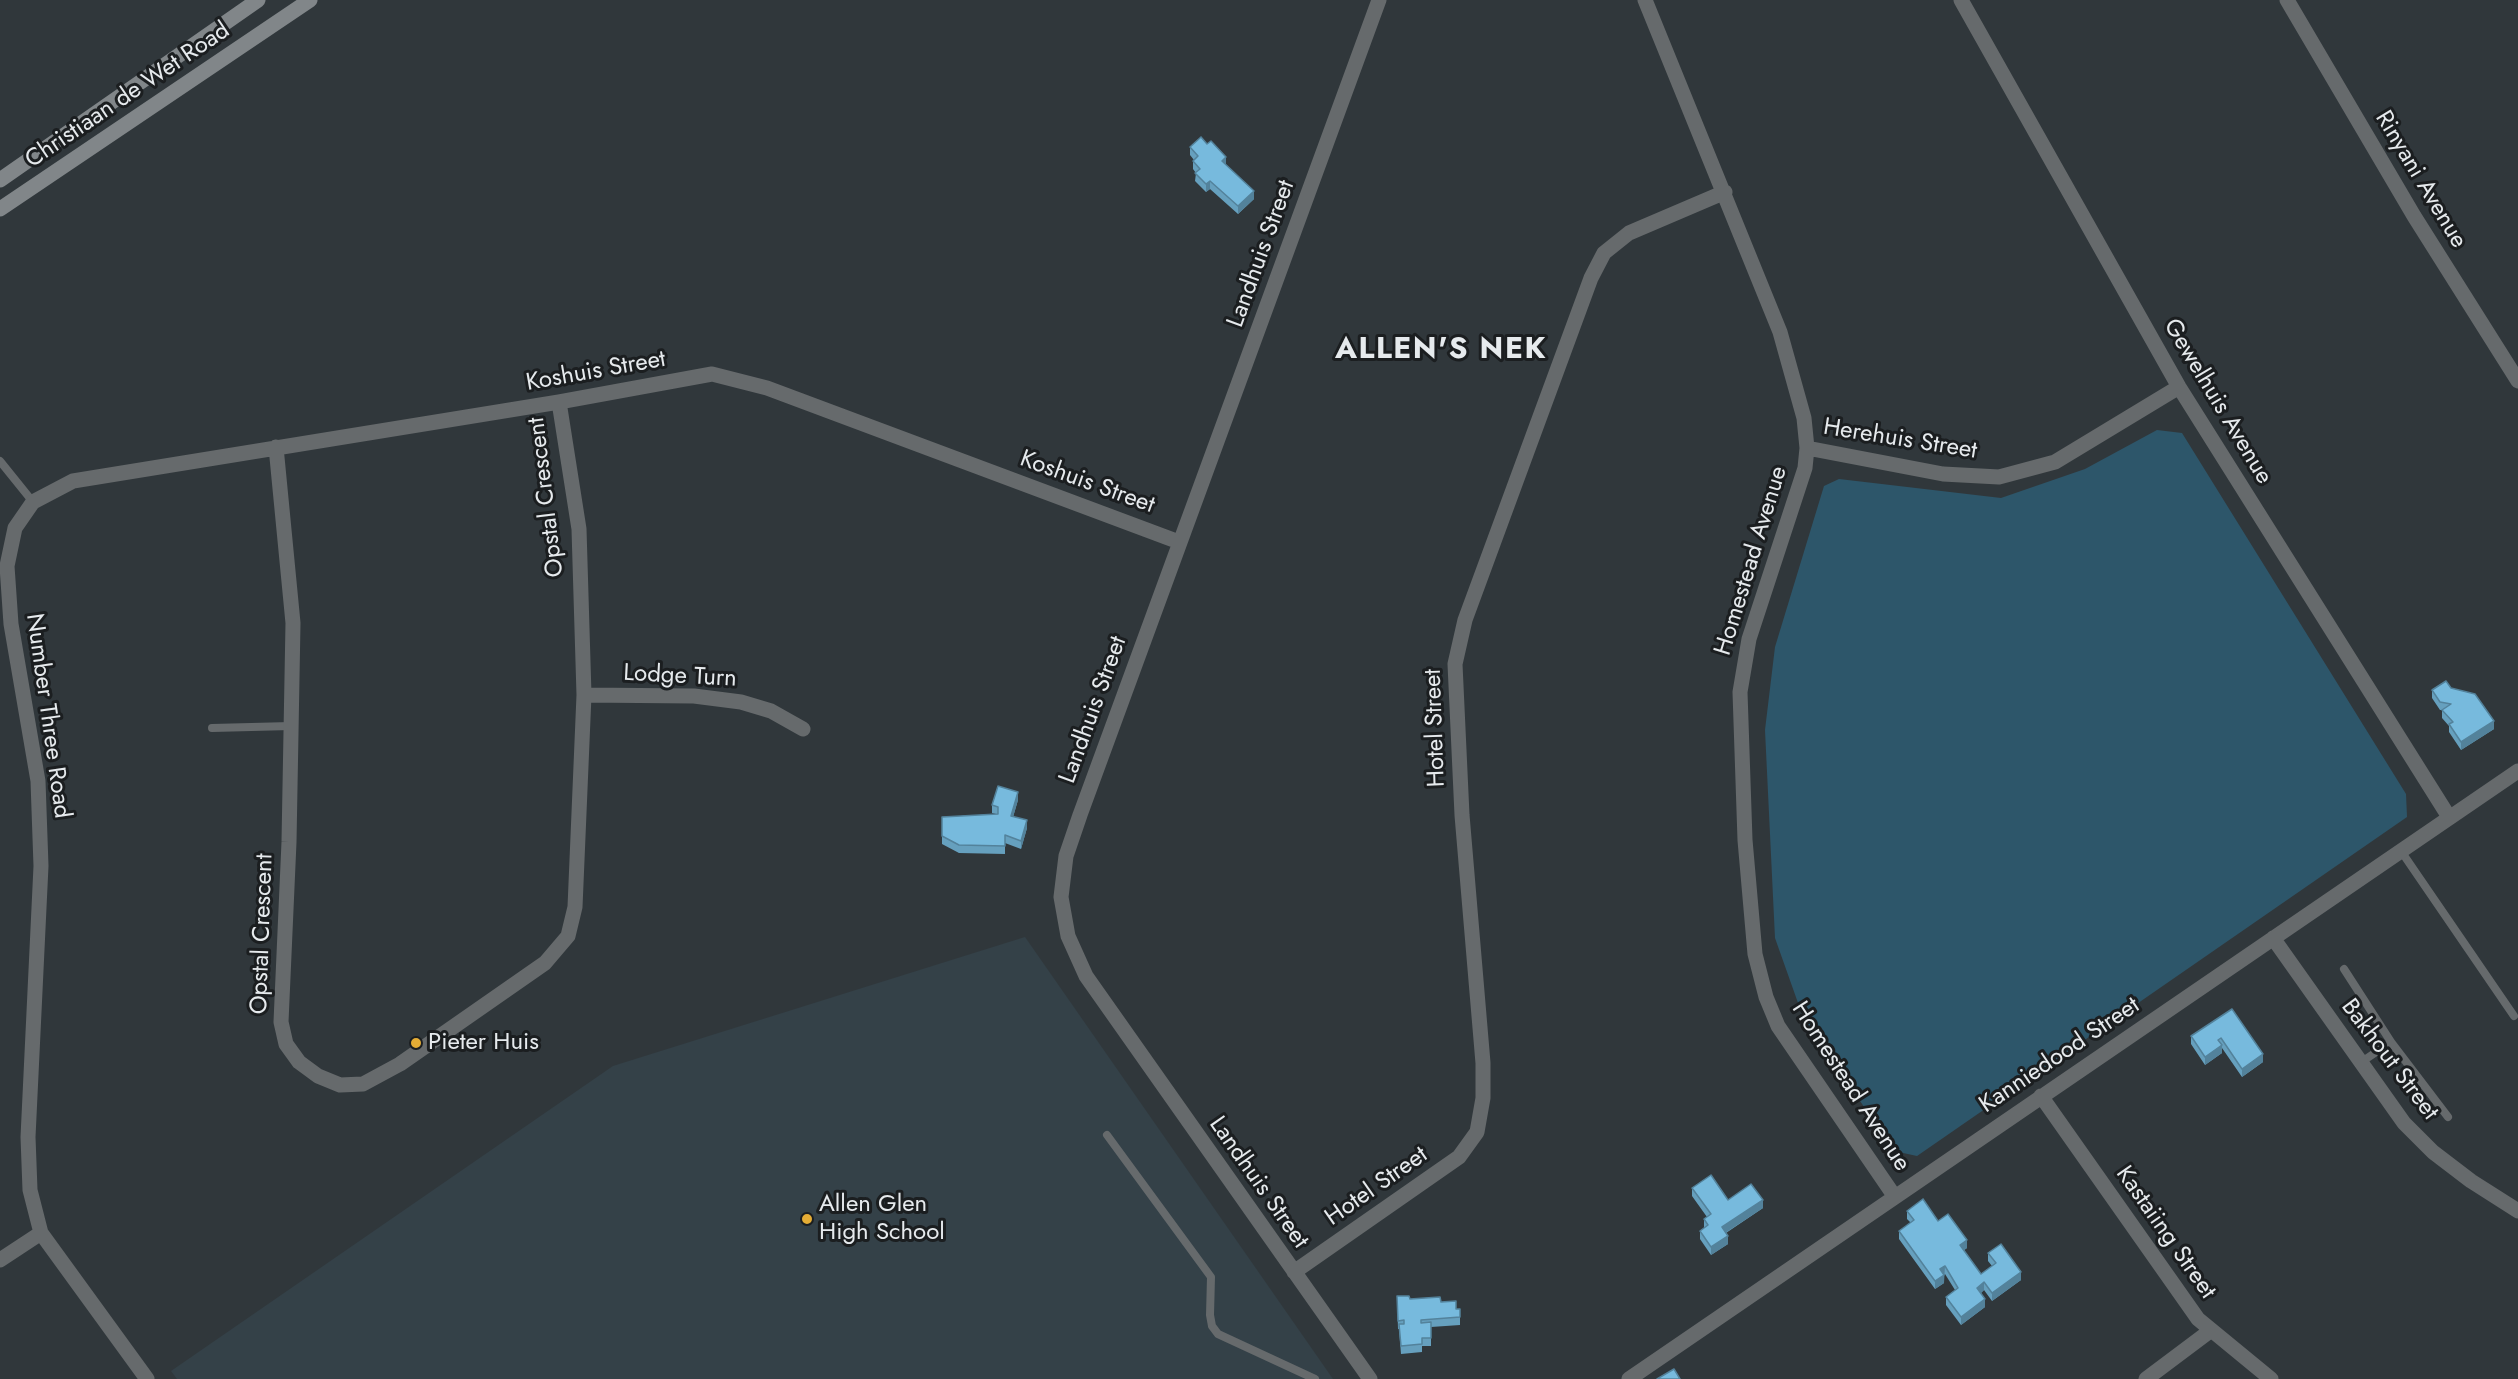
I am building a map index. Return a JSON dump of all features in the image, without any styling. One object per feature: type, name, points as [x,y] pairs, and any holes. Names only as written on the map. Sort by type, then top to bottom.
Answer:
[{"type":"main road","name":"Christiaan de Wet Road","points":[[0,180],[258,0]]},
{"type":"main road","name":"Christiaan de Wet Road","points":[[0,209],[310,0]]},
{"type":"street","name":"Landhuis Street","points":[[1370,1379],[1086,976],[1071,944],[1062,911],[1066,856],[1379,0]]},
{"type":"street","name":"Homestead Avenue","points":[[1645,0],[1725,192],[1790,360],[1804,418],[1807,448],[1800,486],[1749,639],[1740,692],[1745,840],[1752,934],[1759,973],[1778,1026],[1810,1076],[1895,1197]]},
{"type":"street","name":"Gewelhuis Avenue","points":[[1961,0],[2178,387],[2449,817]]},
{"type":"street","name":"Rinyani Avenue","points":[[2287,0],[2414,216],[2518,381]]},
{"type":"street","name":"Hotel Street","points":[[1294,1272],[1459,1157],[1477,1132],[1484,1098],[1483,1063],[1462,815],[1455,664],[1465,620],[1591,278],[1604,253],[1629,233],[1725,192]]},
{"type":"street","name":"Koshuis Street","points":[[15,528],[33,502],[73,481],[559,402],[712,374],[740,380],[1179,542]]},
{"type":"street","name":"Herehuis Street","points":[[1807,448],[1943,474],[1999,477],[2055,462],[2178,387]]},
{"type":"street","name":"Opstal Crescent","points":[[276,447],[293,612],[281,1022],[286,1044],[299,1062],[318,1076],[340,1085],[363,1084],[400,1064],[544,963],[568,936],[575,907],[584,695],[579,529],[559,402]]},
{"type":"street","name":"Number Three Road","points":[[15,528],[8,557],[9,595],[38,782],[41,866],[28,1137],[30,1190],[41,1233],[147,1379]]},
{"type":"street","name":"Lodge Turn","points":[[584,695],[694,696],[741,702],[771,711],[803,729]]},
{"type":"street","name":"Kanniedood Street","points":[[1629,1379],[2518,771]]},
{"type":"street","name":"Bakhout Street","points":[[2273,938],[2404,1123],[2425,1144],[2471,1180],[2518,1211]]},
{"type":"street","name":"Kastaiing Street","points":[[2041,1096],[2180,1296],[2210,1331],[2271,1379]]},
{"type":"street","points":[[0,1260],[41,1233]]},
{"type":"street","points":[[2146,1379],[2210,1331]]},
{"type":"lane","points":[[0,461],[33,502]]},
{"type":"lane","points":[[212,728],[291,726]]},
{"type":"lane","points":[[2401,851],[2514,1016]]},
{"type":"lane","points":[[2344,969],[2391,1042],[2448,1117]]},
{"type":"lane","points":[[2360,1063],[2391,1042]]},
{"type":"lane","points":[[1107,1135],[1211,1277],[1210,1315],[1212,1326],[1218,1334],[1315,1379]]},
{"type":"shaded area","points":[[2157,430],[2182,433],[2406,794],[2407,817],[1917,1156],[1894,1151],[1803,1017],[1775,938],[1765,730],[1775,647],[1824,486],[1839,479],[2001,498],[2085,469]]},
{"type":"shaded area","name":"Allen Glen High School","points":[[1025,937],[1333,1379],[177,1379],[171,1371],[613,1066]]},
{"type":"building","points":[[1201,137],[1207,144],[1211,141],[1226,157],[1222,161],[1254,191],[1238,206],[1210,181],[1206,184],[1195,173],[1200,169],[1193,161],[1198,156],[1190,147]]},
{"type":"building","points":[[2446,681],[2451,688],[2475,694],[2494,721],[2461,742],[2449,724],[2453,722],[2442,710],[2451,704],[2440,702],[2432,690]]},
{"type":"building","points":[[998,786],[1018,792],[1011,816],[1027,820],[1021,841],[1005,835],[1005,846],[959,845],[942,836],[942,817],[998,814],[998,807],[992,805]]},
{"type":"building","points":[[2232,1009],[2263,1054],[2242,1069],[2221,1038],[2218,1040],[2222,1045],[2205,1057],[2191,1036]]},
{"type":"building","points":[[1711,1175],[1728,1200],[1751,1184],[1763,1200],[1722,1227],[1728,1236],[1711,1247],[1700,1231],[1708,1225],[1704,1219],[1711,1214],[1692,1188]]},
{"type":"building","points":[[1923,1199],[1938,1221],[1948,1214],[1967,1240],[1960,1245],[1981,1274],[1996,1263],[1988,1253],[2001,1244],[2021,1272],[1992,1293],[1984,1282],[1977,1288],[1985,1299],[1961,1317],[1946,1297],[1958,1288],[1945,1266],[1940,1269],[1944,1275],[1935,1281],[1899,1231],[1914,1220],[1907,1211]]},
{"type":"building","points":[[1397,1296],[1409,1296],[1410,1299],[1440,1297],[1441,1302],[1456,1301],[1456,1309],[1460,1309],[1460,1317],[1421,1320],[1421,1323],[1431,1322],[1431,1338],[1422,1338],[1422,1344],[1401,1346],[1399,1324],[1404,1324],[1404,1320],[1398,1321]]},
{"type":"building","points":[[1674,1369],[1680,1379],[1657,1379]]},
{"type":"place","name":"Pieter Huis","points":[[416,1043]]},
{"type":"place","name":"Allen Glen High School","points":[[807,1219]]},
{"type":"district","name":"ALLEN'S NEK","points":[[1441,351]]}]
